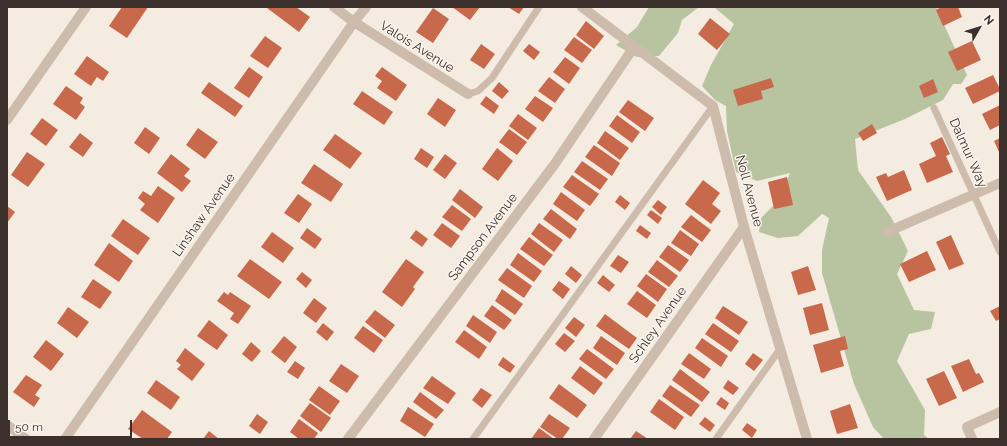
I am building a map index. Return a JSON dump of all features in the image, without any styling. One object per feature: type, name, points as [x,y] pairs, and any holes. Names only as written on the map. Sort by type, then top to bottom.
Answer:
[{"type":"street","points":[[7,120],[86,7]]},
{"type":"street","name":"Valois Avenue","points":[[334,7],[354,22],[468,94]]},
{"type":"street","name":"Linshaw Avenue","points":[[65,439],[354,22],[366,7]]},
{"type":"street","points":[[582,7],[713,106]]},
{"type":"street","name":"Sampson Avenue","points":[[348,439],[554,166],[634,47]]},
{"type":"street","name":"Noll Avenue","points":[[713,106],[744,227],[807,439]]},
{"type":"street","points":[[887,232],[1000,183]]},
{"type":"street","name":"Schley Avenue","points":[[594,439],[744,227]]},
{"type":"street","points":[[972,439],[967,427],[1000,412]]},
{"type":"street","points":[[7,425],[26,439]]},
{"type":"lane","points":[[468,94],[478,91],[492,78],[539,7]]},
{"type":"lane","points":[[473,439],[713,106]]},
{"type":"lane","name":"Dalmur Way","points":[[934,108],[1000,252]]},
{"type":"lane","points":[[716,439],[780,349]]},
{"type":"green space","points":[[649,7],[699,7],[682,20],[678,33],[659,56],[637,57],[616,45],[637,27]]},
{"type":"green space","points":[[714,7],[936,7],[967,75],[961,84],[953,84],[943,100],[905,119],[855,139],[858,170],[891,217],[908,251],[897,274],[914,310],[935,312],[931,329],[909,334],[897,361],[925,410],[924,435],[929,439],[884,439],[873,427],[854,384],[822,273],[822,250],[829,218],[822,214],[798,236],[778,238],[759,232],[761,218],[780,199],[790,173],[757,181],[736,172],[727,131],[726,106],[715,100],[702,86],[711,65],[734,24]]},
{"type":"building","points":[[122,7],[148,7],[127,38],[109,26]]},
{"type":"building","points":[[296,7],[310,17],[299,32],[267,8]]},
{"type":"building","points":[[452,7],[480,7],[470,20]]},
{"type":"building","points":[[508,7],[524,7],[519,14]]},
{"type":"building","points":[[941,7],[958,7],[962,17],[943,26],[936,10]]},
{"type":"building","points":[[433,8],[449,19],[433,43],[416,32]]},
{"type":"building","points":[[710,18],[730,34],[717,50],[698,34]]},
{"type":"building","points":[[586,21],[604,36],[594,49],[576,35]]},
{"type":"building","points":[[265,36],[282,48],[268,68],[250,56]]},
{"type":"building","points":[[574,37],[592,50],[582,63],[564,50]]},
{"type":"building","points":[[972,41],[981,60],[957,71],[948,52]]},
{"type":"building","points":[[481,44],[495,54],[484,69],[470,60]]},
{"type":"building","points":[[529,44],[540,52],[534,60],[523,51]]},
{"type":"building","points":[[87,56],[109,72],[103,81],[97,77],[91,86],[74,74]]},
{"type":"building","points":[[565,57],[580,68],[569,84],[553,72]]},
{"type":"building","points":[[249,67],[263,77],[249,98],[234,88]]},
{"type":"building","points":[[382,67],[407,85],[396,101],[377,88],[382,81],[375,76]]},
{"type":"building","points":[[993,75],[1000,91],[973,104],[965,88]]},
{"type":"building","points":[[549,77],[565,89],[555,103],[538,91]]},
{"type":"building","points":[[771,78],[774,87],[761,91],[763,99],[738,106],[733,90]]},
{"type":"building","points":[[933,79],[938,92],[924,98],[919,86]]},
{"type":"building","points":[[209,82],[243,106],[235,117],[201,93]]},
{"type":"building","points":[[499,82],[509,91],[502,99],[492,91]]},
{"type":"building","points":[[66,86],[83,98],[80,103],[85,107],[76,120],[53,104]]},
{"type":"building","points":[[362,91],[393,112],[384,125],[353,104]]},
{"type":"building","points":[[486,96],[499,106],[494,114],[480,104]]},
{"type":"building","points":[[535,96],[553,108],[543,122],[525,109]]},
{"type":"building","points":[[438,98],[456,110],[445,127],[427,114]]},
{"type":"building","points":[[628,100],[654,118],[645,131],[619,112]]},
{"type":"building","points":[[1000,105],[1000,125],[990,130],[982,114]]},
{"type":"building","points":[[518,114],[537,128],[528,140],[509,126]]},
{"type":"building","points":[[617,115],[640,132],[632,143],[609,126]]},
{"type":"building","points":[[42,118],[58,130],[46,146],[30,134]]},
{"type":"building","points":[[872,124],[877,133],[863,141],[858,133]]},
{"type":"building","points":[[145,127],[160,138],[149,154],[134,143]]},
{"type":"building","points":[[198,128],[218,142],[205,159],[186,145]]},
{"type":"building","points":[[509,129],[527,142],[517,155],[499,142]]},
{"type":"building","points":[[605,131],[629,148],[620,160],[597,143]]},
{"type":"building","points":[[80,133],[93,143],[83,157],[69,147]]},
{"type":"building","points":[[335,134],[362,153],[350,169],[323,150]]},
{"type":"building","points":[[942,137],[950,154],[946,156],[953,172],[927,183],[919,164],[936,156],[930,143]]},
{"type":"building","points":[[1000,138],[1000,154],[994,141]]},
{"type":"building","points":[[594,145],[620,163],[612,176],[585,157]]},
{"type":"building","points":[[421,148],[434,157],[427,168],[414,159]]},
{"type":"building","points":[[497,148],[513,161],[498,181],[482,169]]},
{"type":"building","points":[[27,152],[45,164],[28,187],[11,175]]},
{"type":"building","points":[[171,154],[190,169],[184,176],[191,181],[182,192],[157,173]]},
{"type":"building","points":[[445,154],[457,163],[445,179],[433,170]]},
{"type":"building","points":[[582,161],[608,179],[600,190],[574,172]]},
{"type":"building","points":[[314,164],[343,184],[331,202],[301,183]]},
{"type":"building","points":[[904,170],[912,190],[887,201],[876,177],[886,173],[888,177]]},
{"type":"building","points":[[572,175],[599,194],[590,206],[563,187]]},
{"type":"building","points":[[787,177],[793,205],[774,209],[768,182]]},
{"type":"building","points":[[703,180],[720,193],[712,204],[721,211],[711,224],[685,204]]},
{"type":"building","points":[[158,186],[175,198],[158,223],[140,210],[145,204],[138,198],[143,191],[151,196]]},
{"type":"building","points":[[460,189],[483,207],[475,218],[452,200]]},
{"type":"building","points":[[561,192],[585,210],[577,221],[553,204]]},
{"type":"building","points":[[298,194],[312,204],[299,223],[284,213]]},
{"type":"building","points":[[620,195],[630,203],[625,210],[615,202]]},
{"type":"building","points":[[658,200],[667,207],[661,215],[652,207]]},
{"type":"building","points":[[452,205],[471,219],[462,231],[442,217]]},
{"type":"building","points":[[7,206],[15,212],[7,223]]},
{"type":"building","points":[[551,209],[577,229],[570,239],[543,219]]},
{"type":"building","points":[[651,210],[662,218],[658,224],[647,215]]},
{"type":"building","points":[[691,215],[711,230],[702,242],[681,227]]},
{"type":"building","points":[[123,219],[150,238],[138,255],[111,236]]},
{"type":"building","points":[[442,223],[460,236],[451,248],[433,235]]},
{"type":"building","points":[[539,223],[563,240],[554,252],[531,234]]},
{"type":"building","points":[[640,225],[651,233],[647,239],[636,231]]},
{"type":"building","points":[[307,228],[322,239],[315,249],[300,238]]},
{"type":"building","points":[[416,230],[428,239],[422,247],[410,238]]},
{"type":"building","points":[[680,230],[699,244],[691,256],[671,243]]},
{"type":"building","points":[[272,232],[294,248],[283,263],[261,247]]},
{"type":"building","points":[[951,235],[964,264],[949,270],[936,242]]},
{"type":"building","points":[[529,237],[553,255],[544,266],[520,249]]},
{"type":"building","points":[[109,243],[133,261],[119,282],[94,265]]},
{"type":"building","points":[[668,245],[689,260],[680,272],[659,257]]},
{"type":"building","points":[[927,251],[936,270],[909,282],[900,264]]},
{"type":"building","points":[[518,253],[542,271],[534,282],[510,265]]},
{"type":"building","points":[[618,255],[629,262],[621,273],[610,266]]},
{"type":"building","points":[[250,259],[282,282],[269,299],[237,276]]},
{"type":"building","points":[[406,259],[424,272],[413,287],[415,289],[402,307],[382,292]]},
{"type":"building","points":[[657,260],[678,276],[669,287],[648,272]]},
{"type":"building","points":[[571,266],[582,275],[576,283],[565,274]]},
{"type":"building","points":[[808,266],[816,290],[798,295],[791,272]]},
{"type":"building","points":[[507,268],[532,286],[524,298],[498,280]]},
{"type":"building","points":[[302,272],[312,280],[306,288],[296,279]]},
{"type":"building","points":[[646,274],[667,289],[658,302],[637,286]]},
{"type":"building","points":[[603,275],[615,285],[609,292],[597,283]]},
{"type":"building","points":[[93,279],[112,292],[100,309],[81,297]]},
{"type":"building","points":[[559,281],[570,289],[563,299],[552,290]]},
{"type":"building","points":[[502,289],[523,304],[515,315],[495,301]]},
{"type":"building","points":[[637,291],[656,305],[647,318],[627,304]]},
{"type":"building","points":[[224,292],[228,295],[230,292],[251,306],[238,324],[230,319],[234,313],[217,301]]},
{"type":"building","points":[[314,298],[327,308],[316,323],[303,313]]},
{"type":"building","points":[[822,303],[829,330],[810,335],[803,308]]},
{"type":"building","points":[[492,305],[512,320],[504,330],[484,316]]},
{"type":"building","points":[[723,306],[748,322],[739,335],[715,318]]},
{"type":"building","points":[[1000,306],[1000,319],[996,321],[990,311]]},
{"type":"building","points":[[68,307],[89,322],[77,338],[57,323]]},
{"type":"building","points":[[375,310],[395,325],[385,338],[365,322]]},
{"type":"building","points":[[605,314],[637,338],[629,349],[596,326]]},
{"type":"building","points":[[473,315],[497,332],[490,343],[466,326]]},
{"type":"building","points":[[574,317],[585,325],[576,337],[565,328]]},
{"type":"building","points":[[209,320],[228,335],[217,350],[197,336]]},
{"type":"building","points":[[323,323],[334,332],[327,341],[316,332]]},
{"type":"building","points":[[713,323],[739,341],[731,352],[705,334]]},
{"type":"building","points":[[363,326],[383,340],[374,353],[354,338]]},
{"type":"building","points":[[464,330],[487,347],[479,359],[455,342]]},
{"type":"building","points":[[564,333],[575,341],[565,352],[555,344]]},
{"type":"building","points":[[284,336],[297,347],[285,363],[271,352]]},
{"type":"building","points":[[601,336],[625,353],[617,365],[593,348]]},
{"type":"building","points":[[845,336],[848,349],[840,351],[844,366],[821,373],[813,345]]},
{"type":"building","points":[[702,338],[728,356],[721,367],[695,348]]},
{"type":"building","points":[[46,340],[64,354],[51,371],[33,357]]},
{"type":"building","points":[[251,342],[261,351],[252,362],[242,354]]},
{"type":"building","points":[[185,348],[205,364],[192,381],[177,369],[181,365],[176,361]]},
{"type":"building","points":[[587,349],[614,369],[606,379],[579,359]]},
{"type":"building","points":[[689,353],[711,369],[704,379],[681,364]]},
{"type":"building","points":[[753,353],[763,360],[754,371],[745,364]]},
{"type":"building","points":[[503,357],[515,366],[510,373],[498,365]]},
{"type":"building","points":[[969,359],[976,374],[979,373],[984,382],[963,392],[951,366]]},
{"type":"building","points":[[295,361],[305,368],[298,379],[287,372]]},
{"type":"building","points":[[341,364],[359,376],[347,393],[329,381]]},
{"type":"building","points":[[580,366],[603,383],[594,395],[571,378]]},
{"type":"building","points":[[680,369],[710,392],[702,402],[672,380]]},
{"type":"building","points":[[944,371],[957,398],[939,406],[926,379]]},
{"type":"building","points":[[26,375],[42,385],[35,395],[40,398],[34,407],[13,392]]},
{"type":"building","points":[[432,376],[456,393],[448,404],[423,388]]},
{"type":"building","points":[[156,380],[180,397],[171,410],[147,393]]},
{"type":"building","points":[[728,380],[739,388],[733,395],[723,388]]},
{"type":"building","points":[[559,384],[587,405],[577,418],[549,398]]},
{"type":"building","points":[[670,385],[700,405],[691,417],[662,396]]},
{"type":"building","points":[[319,386],[340,401],[330,415],[309,400]]},
{"type":"building","points":[[481,388],[492,395],[482,408],[472,400]]},
{"type":"building","points":[[420,392],[444,410],[436,419],[413,402]]},
{"type":"building","points":[[721,397],[729,403],[725,410],[716,404]]},
{"type":"building","points":[[659,399],[684,417],[675,430],[650,412]]},
{"type":"building","points":[[310,403],[331,418],[321,432],[300,416]]},
{"type":"building","points":[[850,404],[858,428],[837,434],[830,411]]},
{"type":"building","points":[[408,407],[434,424],[425,437],[400,421]]},
{"type":"building","points":[[142,410],[172,432],[167,439],[143,439],[128,429]]},
{"type":"building","points":[[257,414],[268,422],[260,434],[249,426]]},
{"type":"building","points":[[549,414],[570,428],[562,439],[558,439],[540,427]]},
{"type":"building","points":[[705,417],[715,425],[710,432],[699,424]]},
{"type":"building","points":[[299,419],[318,433],[314,439],[299,439],[290,432]]},
{"type":"building","points":[[747,423],[757,430],[752,438],[742,430]]},
{"type":"building","points":[[539,428],[554,439],[531,439]]},
{"type":"building","points":[[209,431],[219,439],[203,439]]},
{"type":"building","points":[[636,431],[648,439],[630,439]]}]
